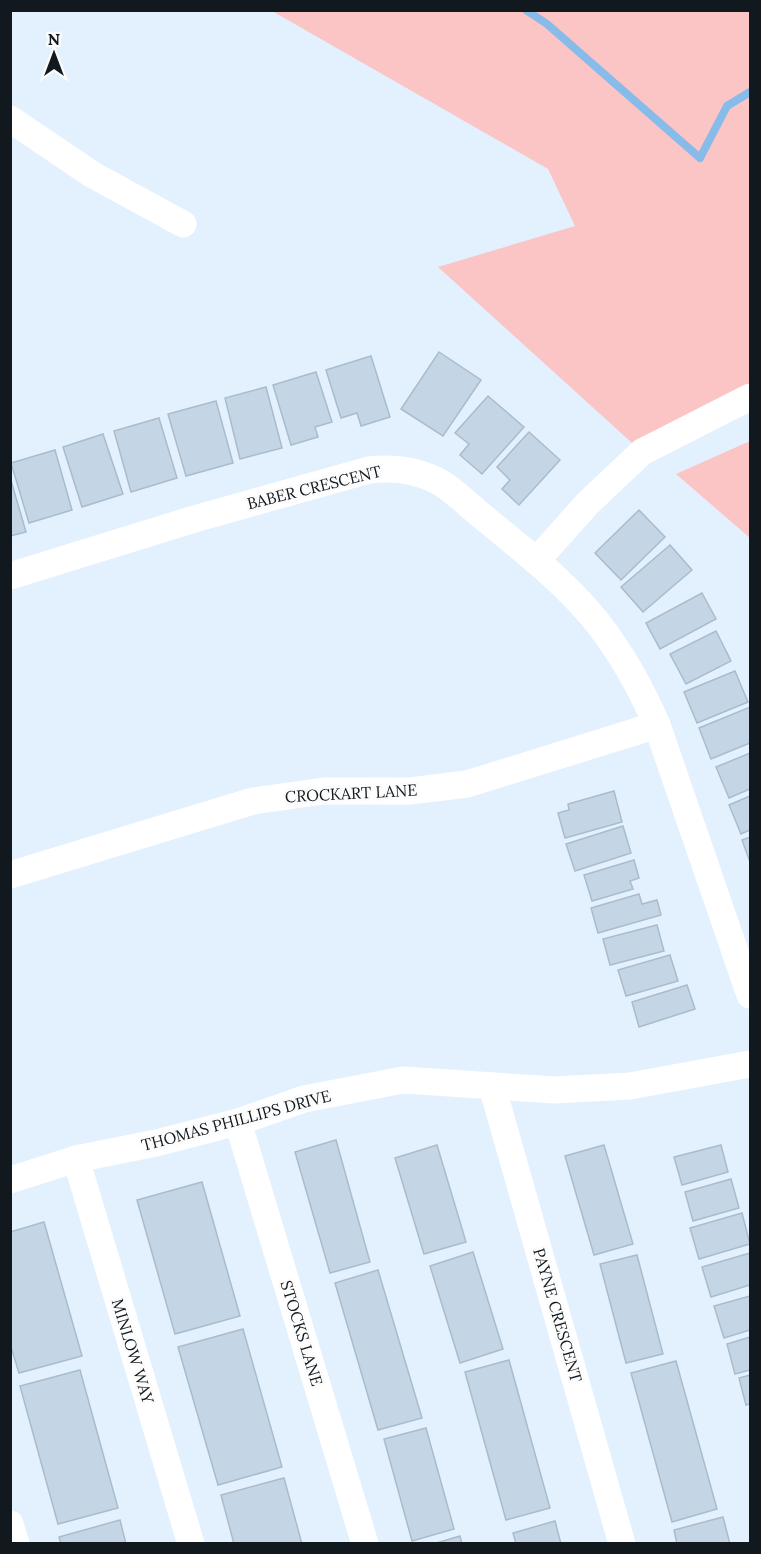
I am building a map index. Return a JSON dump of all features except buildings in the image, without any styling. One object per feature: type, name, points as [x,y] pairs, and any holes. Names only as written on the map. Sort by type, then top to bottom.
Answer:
[{"type":"street","points":[[10,119],[93,175],[183,224]]},
{"type":"street","points":[[536,561],[588,503],[642,452],[750,397]]},
{"type":"street","name":"BABER CRESCENT","points":[[10,576],[361,472],[386,468],[420,474],[444,485],[570,591],[621,654],[641,689],[657,725],[750,995]]},
{"type":"street","name":"CROCKART LANE","points":[[10,875],[253,801],[324,791],[410,791],[467,784],[657,725]]},
{"type":"street","name":"THOMAS PHILLIPS DRIVE","points":[[10,1180],[76,1159],[156,1143],[238,1122],[304,1099],[403,1080],[554,1090],[630,1086],[750,1064]]},
{"type":"street","name":"PAYNE CRESCENT","points":[[492,1086],[622,1544]]},
{"type":"street","name":"STOCKS LANE","points":[[238,1122],[365,1544]]},
{"type":"street","name":"MINLOW WAY","points":[[76,1159],[190,1544]]},
{"type":"street","points":[[10,1524],[16,1544]]},
{"type":"shaded area","points":[[272,11],[750,11],[750,390],[642,452],[438,267],[575,226],[548,169]]},
{"type":"shaded area","points":[[750,441],[750,538],[676,474]]},
{"type":"waterway","points":[[526,10],[547,24],[700,158],[727,106],[750,92]]}]
